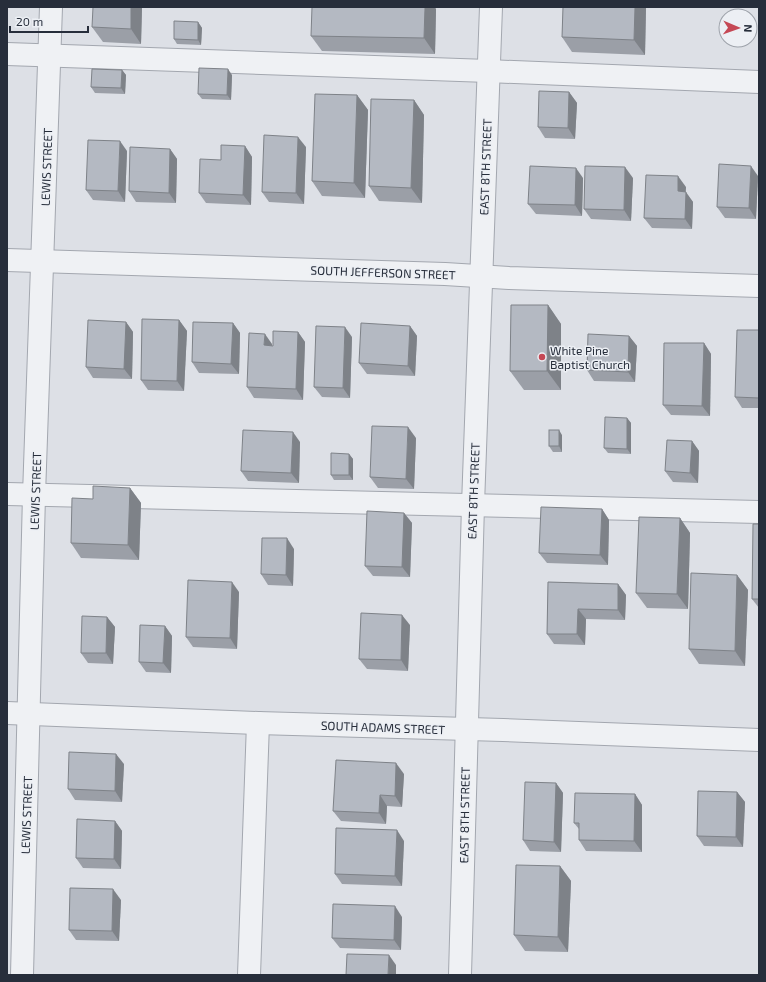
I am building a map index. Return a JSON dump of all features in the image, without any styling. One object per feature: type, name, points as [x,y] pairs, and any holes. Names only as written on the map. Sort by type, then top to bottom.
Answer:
[{"type":"street","name":"LEWIS STREET","points":[[22,975],[34,495],[51,7]]},
{"type":"street","name":"EAST 8TH STREET","points":[[460,975],[472,505],[491,7]]},
{"type":"street","points":[[7,54],[759,82]]},
{"type":"street","name":"SOUTH JEFFERSON STREET","points":[[7,260],[759,286]]},
{"type":"street","points":[[7,494],[759,512]]},
{"type":"street","name":"SOUTH ADAMS STREET","points":[[7,713],[759,740]]},
{"type":"street","points":[[249,975],[258,723]]},
{"type":"building","points":[[93,7],[131,7],[131,29],[92,27]]},
{"type":"building","points":[[312,7],[425,7],[424,38],[311,36]]},
{"type":"building","points":[[563,7],[635,7],[634,40],[562,37]]},
{"type":"building","points":[[174,21],[198,22],[198,40],[174,39]]},
{"type":"building","points":[[199,68],[228,69],[227,95],[198,94]]},
{"type":"building","points":[[92,69],[122,70],[121,88],[91,87]]},
{"type":"building","points":[[539,91],[569,92],[568,128],[538,127]]},
{"type":"building","points":[[315,94],[357,95],[354,183],[312,181]]},
{"type":"building","points":[[371,99],[414,100],[411,188],[369,186]]},
{"type":"building","points":[[264,135],[298,137],[296,193],[262,192]]},
{"type":"building","points":[[88,140],[120,141],[118,191],[86,190]]},
{"type":"building","points":[[221,145],[245,146],[243,195],[199,193],[200,159],[221,160]]},
{"type":"building","points":[[130,147],[170,149],[169,193],[129,191]]},
{"type":"building","points":[[719,164],[751,166],[749,208],[717,207]]},
{"type":"building","points":[[530,166],[576,168],[575,205],[528,204]]},
{"type":"building","points":[[585,166],[625,167],[624,210],[584,209]]},
{"type":"building","points":[[646,175],[678,176],[678,191],[686,192],[685,219],[644,218]]},
{"type":"building","points":[[511,305],[548,305],[547,371],[510,371]]},
{"type":"building","points":[[142,319],[179,320],[177,381],[141,380]]},
{"type":"building","points":[[88,320],[126,322],[124,369],[86,367]]},
{"type":"building","points":[[193,322],[233,323],[231,364],[192,362]]},
{"type":"building","points":[[361,323],[410,326],[408,366],[359,363]]},
{"type":"building","points":[[316,326],[345,327],[343,388],[314,387]]},
{"type":"building","points":[[737,330],[759,330],[759,398],[735,397]]},
{"type":"building","points":[[273,331],[298,332],[296,389],[247,387],[249,333],[265,334],[264,345],[273,346]]},
{"type":"building","points":[[588,334],[629,336],[628,372],[587,370]]},
{"type":"building","points":[[664,343],[704,343],[702,406],[663,405]]},
{"type":"building","points":[[605,417],[627,418],[627,449],[604,448]]},
{"type":"building","points":[[372,426],[408,427],[406,479],[370,477]]},
{"type":"building","points":[[243,430],[293,432],[291,473],[241,471]]},
{"type":"building","points":[[549,430],[559,430],[559,446],[549,446]]},
{"type":"building","points":[[667,440],[692,441],[690,473],[665,471]]},
{"type":"building","points":[[331,453],[349,454],[349,475],[331,475]]},
{"type":"building","points":[[93,486],[130,488],[128,545],[71,543],[72,498],[93,499]]},
{"type":"building","points":[[541,507],[602,509],[600,555],[539,553]]},
{"type":"building","points":[[367,511],[404,513],[402,567],[365,566]]},
{"type":"building","points":[[639,517],[680,518],[677,594],[636,593]]},
{"type":"building","points":[[753,524],[759,524],[759,599],[752,599]]},
{"type":"building","points":[[262,538],[287,538],[286,575],[261,574]]},
{"type":"building","points":[[691,573],[737,575],[735,651],[689,649]]},
{"type":"building","points":[[188,580],[232,582],[230,638],[186,637]]},
{"type":"building","points":[[548,582],[618,584],[618,610],[578,609],[577,634],[547,634]]},
{"type":"building","points":[[361,613],[402,615],[401,660],[359,659]]},
{"type":"building","points":[[82,616],[107,617],[106,653],[81,653]]},
{"type":"building","points":[[140,625],[165,626],[163,663],[139,662]]},
{"type":"building","points":[[69,752],[116,754],[115,791],[68,789]]},
{"type":"building","points":[[336,760],[396,763],[395,796],[380,795],[379,813],[333,811]]},
{"type":"building","points":[[525,782],[556,783],[554,842],[523,840]]},
{"type":"building","points":[[698,791],[737,792],[736,837],[697,836]]},
{"type":"building","points":[[575,793],[635,794],[634,841],[579,840],[579,823],[574,823]]},
{"type":"building","points":[[77,819],[115,821],[114,859],[76,858]]},
{"type":"building","points":[[336,828],[397,830],[395,876],[335,874]]},
{"type":"building","points":[[516,865],[560,866],[558,937],[514,935]]},
{"type":"building","points":[[70,888],[113,889],[112,931],[69,930]]},
{"type":"building","points":[[333,904],[395,906],[394,940],[332,938]]},
{"type":"building","points":[[347,954],[389,955],[388,975],[346,975]]},
{"type":"place","name":"White Pine Baptist Church","points":[[542,357]]}]
